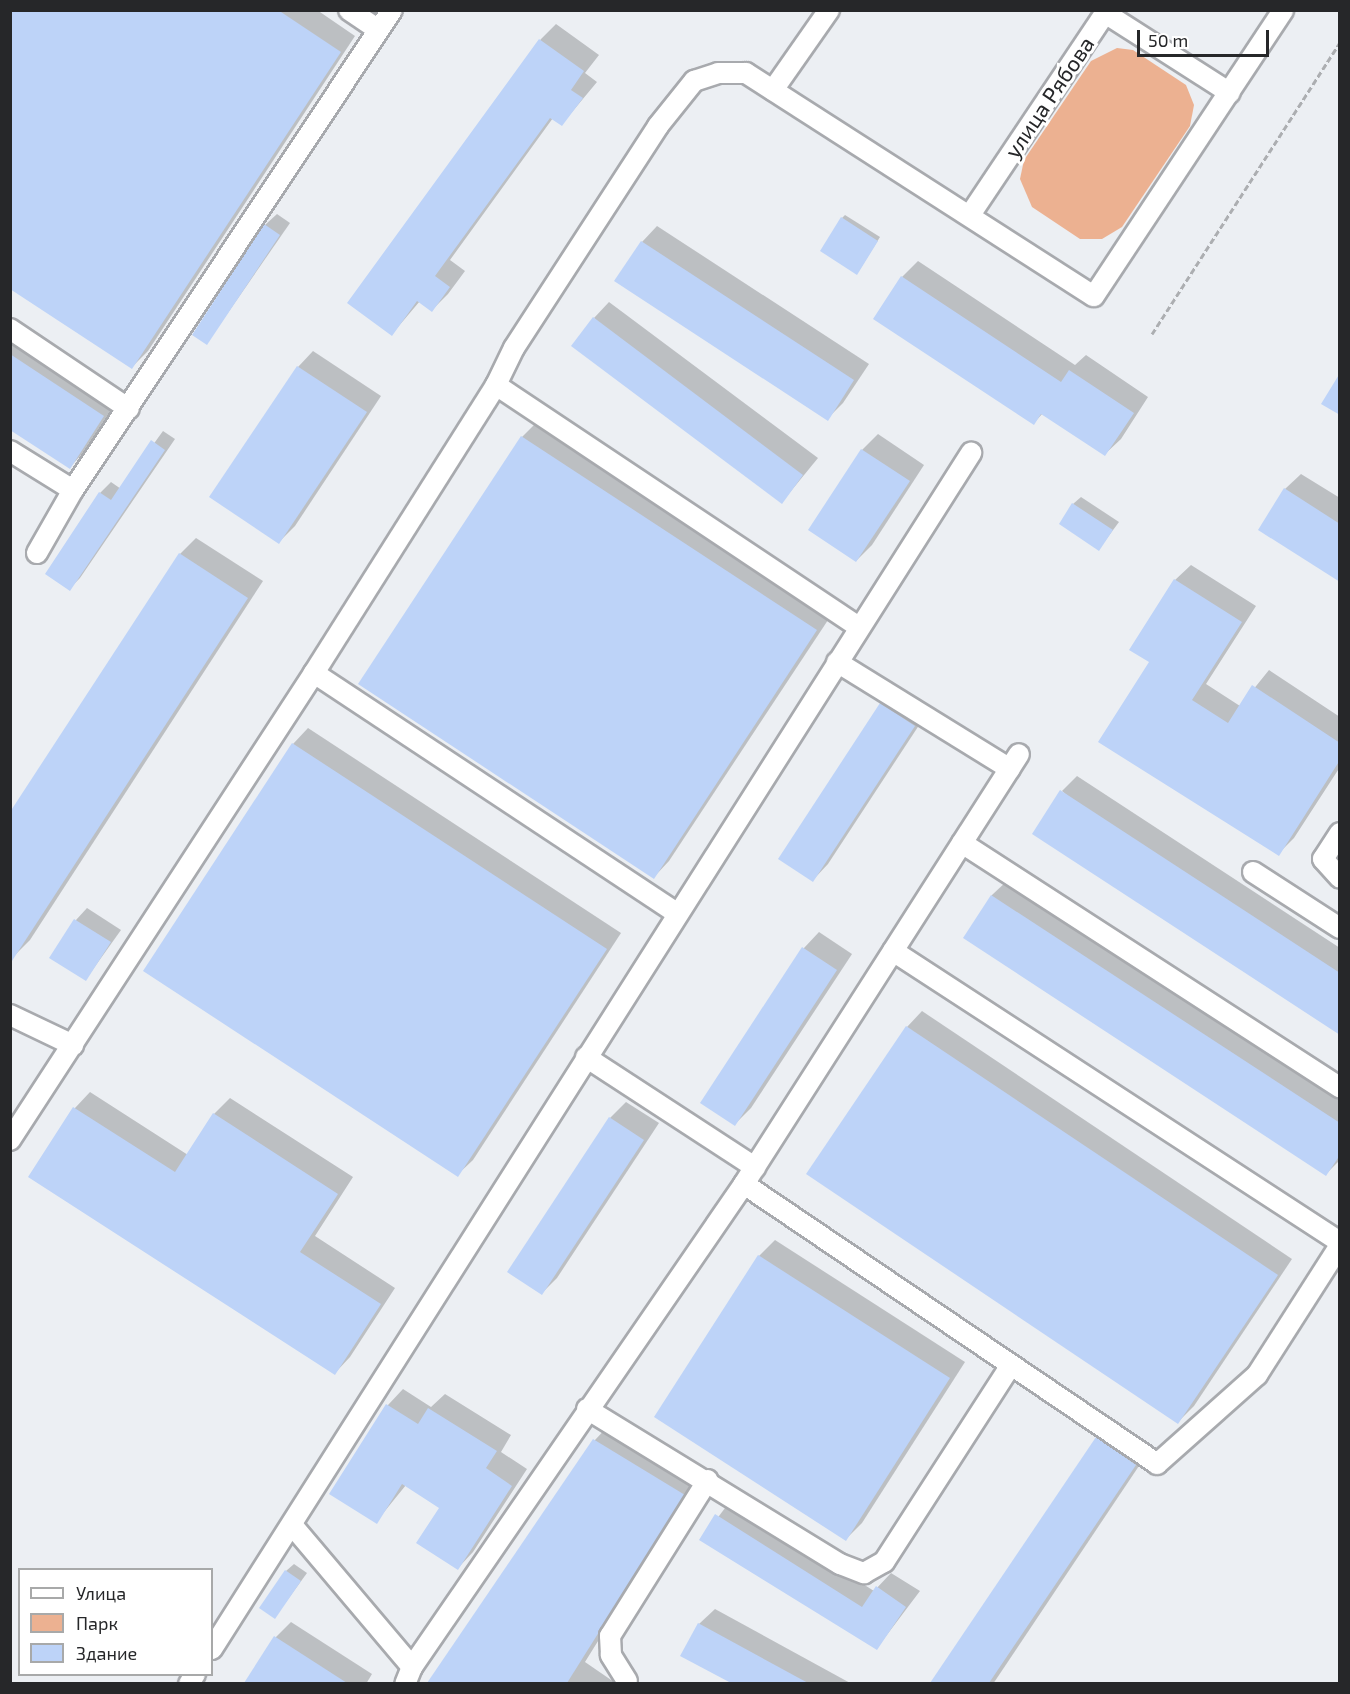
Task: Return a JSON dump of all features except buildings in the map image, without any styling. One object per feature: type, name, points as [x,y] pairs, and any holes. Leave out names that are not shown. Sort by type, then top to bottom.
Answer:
[{"type":"street","points":[[349,10],[377,29]]},
{"type":"street","points":[[37,553],[73,490],[129,409],[377,29],[392,10]]},
{"type":"street","points":[[773,90],[829,10]]},
{"type":"street","points":[[10,1140],[314,673],[496,385],[514,348],[678,98],[694,81],[718,73],[746,73],[1094,296],[1283,10]]},
{"type":"street","name":"улица Рябова","points":[[970,215],[1105,13],[1230,93]]},
{"type":"street","points":[[10,329],[129,409]]},
{"type":"street","points":[[496,385],[859,627]]},
{"type":"street","points":[[10,451],[73,490]]},
{"type":"street","points":[[213,1647],[971,453]]},
{"type":"street","points":[[292,1525],[409,1675],[586,1409],[744,1184],[1014,762],[837,662]]},
{"type":"street","points":[[314,673],[677,913]]},
{"type":"street","points":[[1340,833],[1323,859],[1340,878]]},
{"type":"street","points":[[962,843],[1340,1088]]},
{"type":"street","points":[[1253,872],[1340,928]]},
{"type":"street","points":[[744,1184],[1157,1464],[1257,1375],[1340,1243],[893,951]]},
{"type":"street","points":[[10,1015],[72,1045]]},
{"type":"street","points":[[586,1057],[754,1167]]},
{"type":"street","points":[[586,1409],[708,1480],[840,1564],[864,1573],[884,1562],[1011,1365]]},
{"type":"street","points":[[627,1681],[611,1655],[610,1636],[708,1480]]},
{"type":"path","points":[[1152,334],[1340,42]]},
{"type":"green space","points":[[1117,48],[1133,50],[1186,85],[1194,105],[1190,126],[1122,227],[1102,239],[1080,239],[1032,207],[1020,179],[1024,160],[1091,61]]}]
